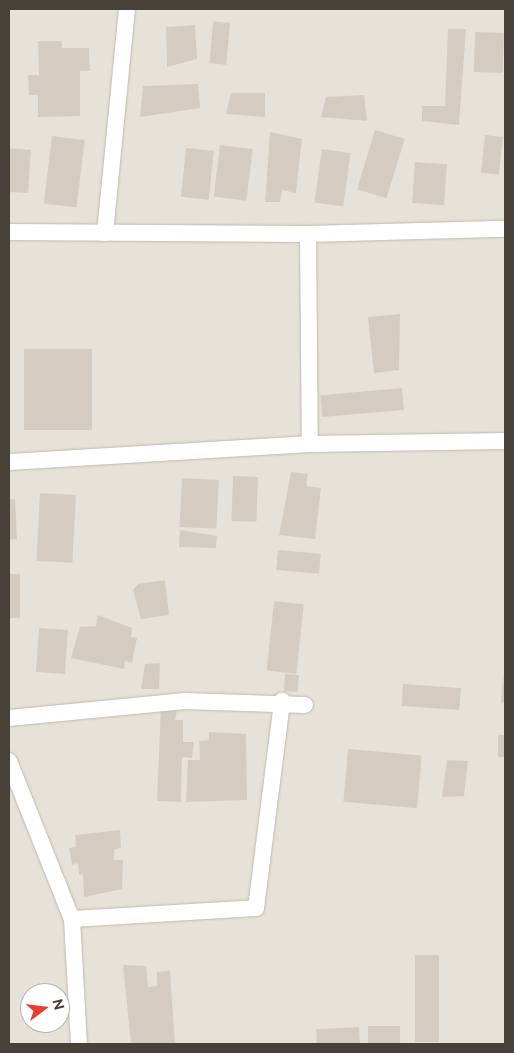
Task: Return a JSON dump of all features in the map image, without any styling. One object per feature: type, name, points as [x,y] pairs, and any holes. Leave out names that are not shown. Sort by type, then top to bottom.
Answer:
[{"type":"street","points":[[105,233],[127,9]]},
{"type":"street","points":[[9,232],[308,234],[505,229]]},
{"type":"street","points":[[308,234],[310,444]]},
{"type":"street","points":[[9,462],[310,444],[505,441]]},
{"type":"street","points":[[9,718],[185,701],[282,701],[305,705]]},
{"type":"street","points":[[72,919],[256,908],[282,701]]},
{"type":"street","points":[[9,761],[72,919],[80,1044]]},
{"type":"shaded area","points":[[9,9],[505,9],[505,1044],[9,1044]]},
{"type":"building","points":[[213,22],[230,23],[226,65],[209,63]]},
{"type":"building","points":[[195,25],[197,59],[167,67],[166,27]]},
{"type":"building","points":[[448,29],[466,29],[459,125],[422,121],[422,106],[445,106]]},
{"type":"building","points":[[475,32],[504,33],[503,73],[474,72]]},
{"type":"building","points":[[38,41],[62,41],[62,48],[89,48],[90,71],[80,71],[80,116],[38,117],[38,95],[29,95],[28,75],[39,75]]},
{"type":"building","points":[[198,84],[200,108],[140,117],[143,86]]},
{"type":"building","points":[[231,93],[265,93],[265,117],[226,114]]},
{"type":"building","points":[[364,95],[367,121],[321,117],[326,97]]},
{"type":"building","points":[[375,130],[405,139],[387,198],[357,189]]},
{"type":"building","points":[[270,132],[302,139],[296,193],[282,190],[280,202],[265,202]]},
{"type":"building","points":[[485,135],[503,137],[499,175],[481,173]]},
{"type":"building","points":[[52,136],[85,140],[76,208],[44,203]]},
{"type":"building","points":[[220,145],[253,149],[246,201],[214,197]]},
{"type":"building","points":[[9,148],[31,150],[28,193],[9,192]]},
{"type":"building","points":[[186,148],[214,151],[209,200],[181,197]]},
{"type":"building","points":[[322,149],[351,153],[343,207],[314,202]]},
{"type":"building","points":[[415,162],[447,164],[444,205],[412,203]]},
{"type":"building","points":[[400,314],[399,370],[374,373],[368,317]]},
{"type":"building","points":[[24,349],[92,349],[92,430],[24,430]]},
{"type":"building","points":[[402,388],[404,410],[322,417],[320,395]]},
{"type":"building","points":[[291,472],[308,474],[306,486],[321,488],[315,539],[279,535]]},
{"type":"building","points":[[233,476],[258,477],[256,522],[231,521]]},
{"type":"building","points":[[182,478],[219,480],[216,529],[179,527]]},
{"type":"building","points":[[40,493],[76,495],[72,563],[36,561]]},
{"type":"building","points":[[9,499],[15,499],[17,539],[9,540]]},
{"type":"building","points":[[180,530],[217,536],[216,548],[179,547]]},
{"type":"building","points":[[278,550],[321,554],[319,574],[276,570]]},
{"type":"building","points":[[9,574],[20,574],[20,618],[9,618]]},
{"type":"building","points":[[165,580],[169,615],[141,619],[133,590],[138,584]]},
{"type":"building","points":[[274,601],[304,604],[297,674],[267,671]]},
{"type":"building","points":[[98,615],[132,628],[131,637],[137,638],[132,663],[125,661],[124,669],[71,658],[80,627],[96,626]]},
{"type":"building","points":[[39,628],[68,630],[65,674],[36,672]]},
{"type":"building","points":[[160,663],[159,689],[141,689],[145,664]]},
{"type":"building","points":[[503,672],[505,702],[501,703]]},
{"type":"building","points":[[285,674],[299,675],[298,692],[284,691]]},
{"type":"building","points":[[403,684],[461,688],[459,710],[401,706]]},
{"type":"building","points":[[161,707],[177,710],[175,720],[183,720],[183,742],[194,742],[192,758],[182,757],[181,802],[157,801]]},
{"type":"building","points":[[209,732],[246,734],[247,800],[186,802],[188,760],[200,760],[199,741],[209,740]]},
{"type":"building","points":[[498,735],[505,735],[505,757],[498,757]]},
{"type":"building","points":[[348,749],[422,755],[417,808],[343,802]]},
{"type":"building","points":[[447,760],[468,761],[464,796],[442,797]]},
{"type":"building","points":[[120,830],[121,848],[114,850],[114,860],[123,860],[122,889],[84,897],[83,874],[79,875],[78,863],[72,865],[69,848],[76,847],[75,835]]},
{"type":"building","points":[[415,955],[439,955],[439,1042],[415,1042]]},
{"type":"building","points":[[123,965],[146,966],[148,987],[157,986],[157,972],[170,971],[175,1044],[131,1044]]},
{"type":"building","points":[[368,1026],[400,1026],[400,1044],[368,1044]]},
{"type":"building","points":[[359,1027],[360,1044],[317,1044],[316,1029]]}]
